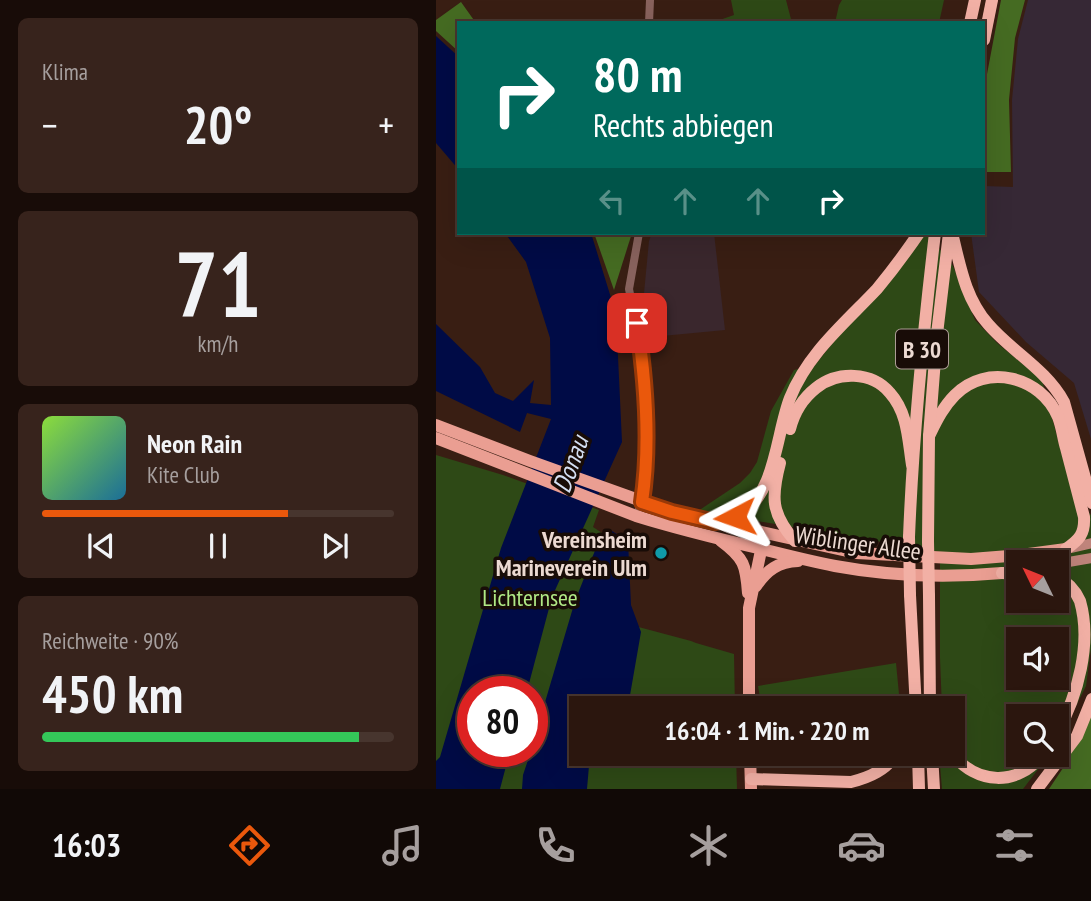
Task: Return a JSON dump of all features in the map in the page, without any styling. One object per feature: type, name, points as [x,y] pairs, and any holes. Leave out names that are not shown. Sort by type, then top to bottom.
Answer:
[{"type":"highway","points":[[970,21],[975,0]]},
{"type":"highway","points":[[985,35],[992,0]]},
{"type":"highway","points":[[715,522],[742,514],[758,499],[766,484],[790,397],[806,368],[823,343],[876,289],[918,235]]},
{"type":"highway","name":"B 30","points":[[915,696],[910,595],[912,465],[923,332],[935,235]]},
{"type":"highway","name":"B 30","points":[[930,696],[929,436],[937,334],[951,235]]},
{"type":"highway","points":[[952,235],[972,302],[988,324],[1047,377],[1064,402],[1091,503]]},
{"type":"highway","points":[[795,541],[781,523],[774,494],[777,473],[794,415],[816,387],[846,376],[861,376],[876,380],[889,390],[904,414],[912,465]]},
{"type":"highway","points":[[929,436],[948,403],[971,383],[992,376],[1004,376],[1023,381],[1041,393],[1058,417],[1084,517],[1084,532],[1066,549]]},
{"type":"highway","points":[[1069,710],[1075,699],[1084,663],[1088,634],[1086,617],[1070,585]]},
{"type":"highway","points":[[929,667],[937,696]]},
{"type":"highway","points":[[912,696],[914,688]]},
{"type":"highway","points":[[1037,789],[1077,736],[1091,699]]},
{"type":"highway","points":[[751,784],[851,782],[868,778],[886,766]]},
{"type":"highway","points":[[919,766],[920,789]]},
{"type":"highway","points":[[933,766],[934,789]]},
{"type":"highway","points":[[963,766],[981,776],[998,779],[1020,773],[1029,767]]},
{"type":"main road","points":[[436,425],[528,468]]},
{"type":"main road","points":[[436,438],[528,468]]},
{"type":"main road","name":"Wiblinger Allee","points":[[528,468],[701,520],[856,553],[971,559],[1021,555],[1091,543]]},
{"type":"main road","name":"Wiblinger Allee","points":[[528,468],[636,516],[718,539],[814,561],[897,573],[970,576],[1002,572]]},
{"type":"main road","points":[[749,608],[764,534]]},
{"type":"main road","points":[[718,539],[739,556],[747,573],[749,696]]},
{"type":"main road","points":[[1070,562],[1091,558]]},
{"type":"main road","points":[[754,589],[775,565],[793,561],[814,561]]},
{"type":"main road","points":[[750,766],[751,784]]},
{"type":"street","points":[[649,21],[651,0]]},
{"type":"street","points":[[636,516],[642,502],[644,482],[647,406],[642,354],[630,289],[639,235]]},
{"type":"shaded area","points":[[1028,0],[1091,0],[1091,439],[1074,383],[1026,342],[979,292],[971,235],[985,235],[985,186],[1013,187],[1012,100],[1018,39]]},
{"type":"shaded area","points":[[651,235],[714,235],[725,330],[662,336],[644,319],[642,314]]},
{"type":"green space","points":[[731,0],[786,0],[791,21],[717,21],[734,15]]},
{"type":"green space","points":[[842,0],[944,0],[939,21],[835,21]]},
{"type":"green space","points":[[1001,0],[1025,0],[1015,38],[1009,100],[1011,172],[985,172],[985,85]]},
{"type":"green space","points":[[461,2],[475,21],[457,21],[457,50],[436,31],[436,20]]},
{"type":"green space","points":[[595,235],[631,235],[614,290]]},
{"type":"green space","points":[[920,235],[929,235],[953,266],[975,320],[997,343],[1042,380],[1073,496],[1091,515],[1092,641],[1086,686],[1069,720],[1069,704],[1006,704],[1006,767],[1040,767],[1023,789],[942,789],[940,766],[965,766],[965,696],[941,696],[940,552],[698,511],[740,483],[750,473],[757,462],[771,411],[794,370],[815,365]]},
{"type":"green space","name":"Lichternsee","points":[[436,455],[503,475],[599,510],[593,527],[628,550],[631,625],[734,654],[735,696],[569,696],[569,766],[736,766],[737,789],[436,789]]},
{"type":"green space","points":[[896,663],[899,694],[760,696],[758,686]]},
{"type":"green space","points":[[1091,711],[1091,789],[1049,789],[1064,767],[1069,767],[1069,757]]},
{"type":"water","points":[[436,36],[457,55],[457,168],[436,143]]},
{"type":"water","name":"Donau","points":[[506,235],[592,235],[616,314],[622,442],[552,597],[531,676],[464,676],[501,548],[551,419],[527,413],[520,432],[436,391],[436,324],[480,367],[495,393],[513,401],[534,380],[530,403],[551,405],[550,338],[526,262]]},
{"type":"water","points":[[612,531],[628,541],[631,605],[641,632],[630,696],[569,696],[569,766],[589,766],[587,789],[522,789],[526,767],[548,767],[548,692],[575,601],[598,543]]},
{"type":"water","points":[[457,699],[457,767],[506,767],[500,789],[436,789],[436,761],[440,757]]},
{"type":"place","name":"Vereinsheim Marineverein Ulm","points":[[661,553]]},
{"type":"route","points":[[637,323],[647,406],[642,502],[715,522],[735,517]]}]
